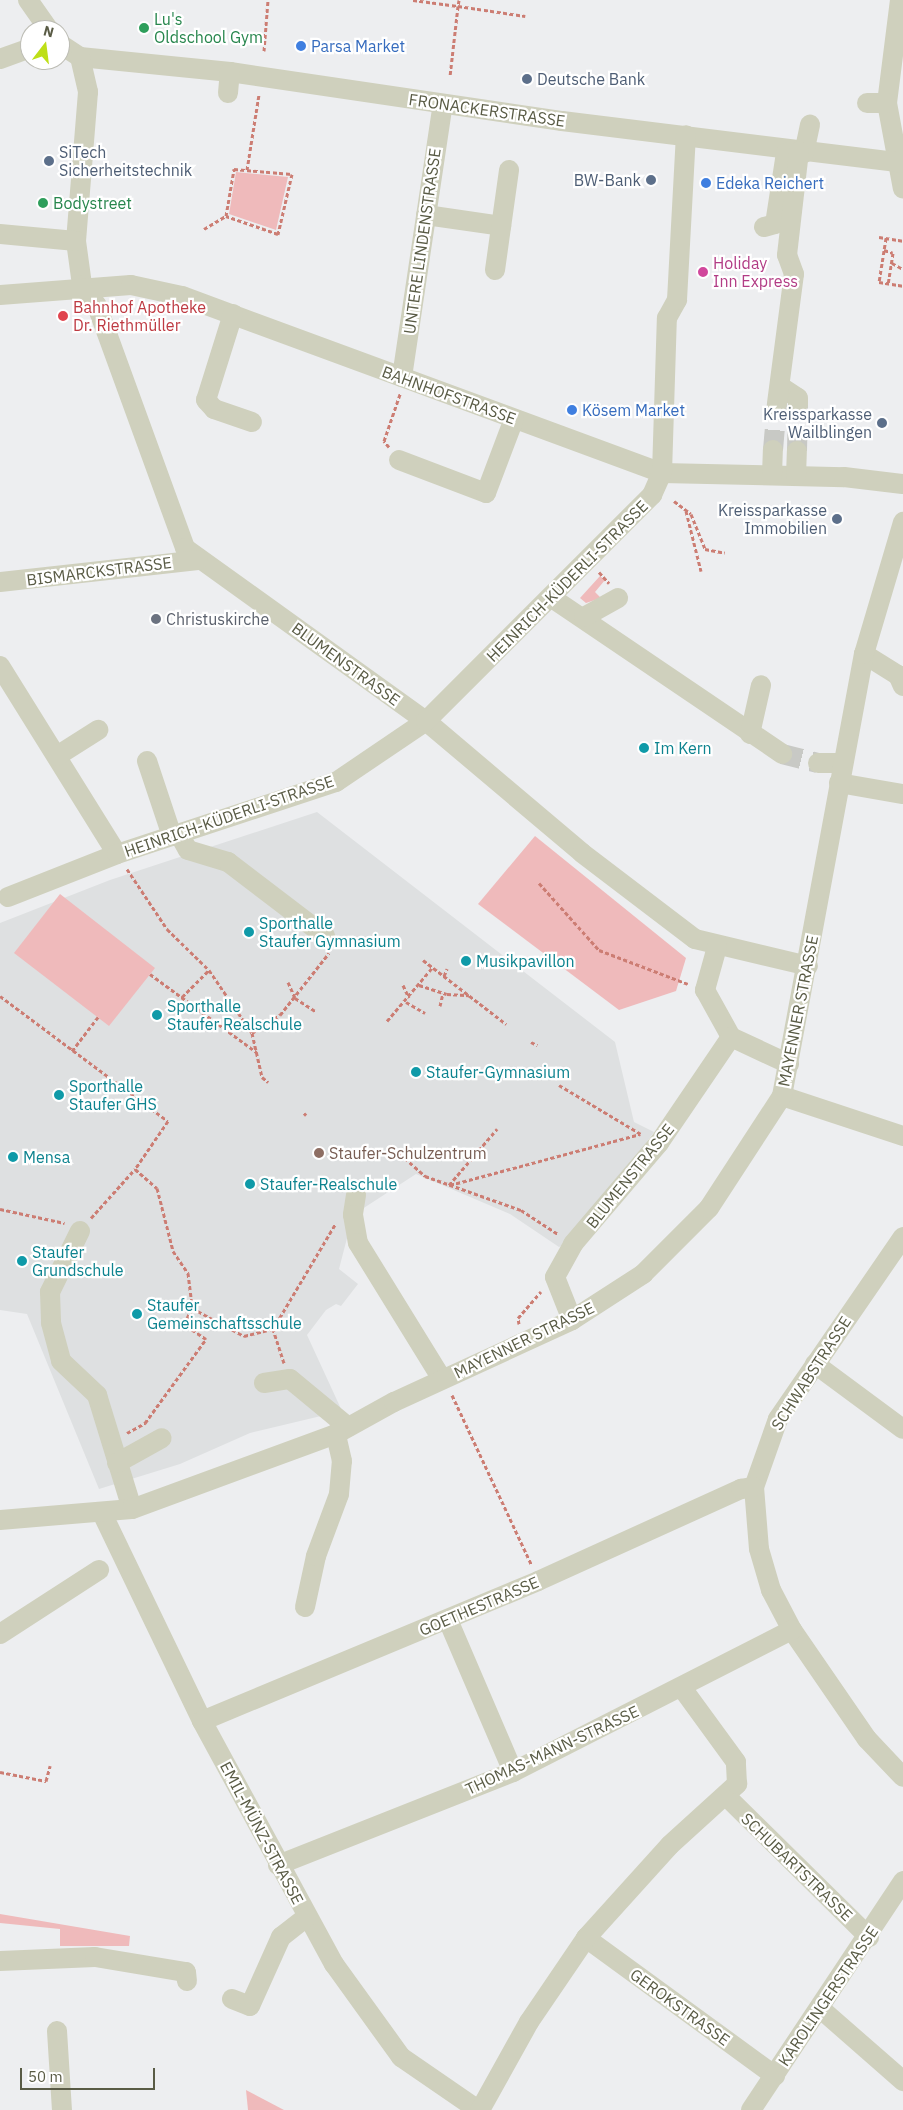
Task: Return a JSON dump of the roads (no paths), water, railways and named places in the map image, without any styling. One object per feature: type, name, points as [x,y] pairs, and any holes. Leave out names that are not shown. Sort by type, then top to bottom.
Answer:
[{"type":"street","points":[[28,0],[41,20]]},
{"type":"street","points":[[900,0],[886,101],[903,189]]},
{"type":"street","points":[[70,50],[80,57]]},
{"type":"street","points":[[0,59],[20,52]]},
{"type":"street","name":"FRONACKERSTRASSE","points":[[80,57],[230,72],[442,104],[686,135],[796,152],[899,162]]},
{"type":"street","name":"BLUMENSTRASSE","points":[[80,57],[88,92],[76,241],[82,285],[97,306],[185,548],[198,560],[426,722],[665,919],[717,947],[808,966]]},
{"type":"street","points":[[228,93],[230,72]]},
{"type":"street","name":"UNTERE LINDENSTRASSE","points":[[401,386],[442,104]]},
{"type":"street","points":[[764,227],[775,224],[796,152],[810,125]]},
{"type":"street","points":[[662,473],[667,318],[665,306],[686,135]]},
{"type":"street","points":[[796,152],[787,255],[794,274],[779,395],[798,398],[798,404]]},
{"type":"street","points":[[495,270],[509,170]]},
{"type":"street","points":[[426,215],[501,226]]},
{"type":"street","points":[[0,234],[76,241]]},
{"type":"street","name":"BAHNHOFSTRASSE","points":[[0,295],[82,285],[154,288],[233,314],[401,386],[514,419],[662,473],[796,476],[903,484]]},
{"type":"street","points":[[233,314],[206,400],[214,408],[252,422]]},
{"type":"street","points":[[399,460],[486,493],[514,419]]},
{"type":"street","points":[[772,475],[774,450]]},
{"type":"street","points":[[796,476],[797,451]]},
{"type":"street","name":"HEINRICH-KÜDERLI-STRASSE","points":[[8,897],[117,854],[336,782],[426,722],[552,598],[652,495],[662,473]]},
{"type":"street","name":"MAYENNER STRASSE","points":[[0,1520],[132,1509],[342,1431],[448,1376],[572,1320],[643,1274],[709,1208],[782,1096],[808,966],[842,763],[864,654],[903,522]]},
{"type":"street","name":"BISMARCKSTRASSE","points":[[0,582],[198,560]]},
{"type":"street","points":[[552,598],[584,617],[750,734],[782,754]]},
{"type":"street","points":[[584,617],[618,598]]},
{"type":"street","points":[[864,654],[898,675],[903,686]]},
{"type":"street","points":[[0,666],[117,854]]},
{"type":"street","points":[[750,734],[761,686]]},
{"type":"street","points":[[57,756],[98,730]]},
{"type":"street","points":[[147,761],[159,786],[176,835],[188,850],[228,862],[326,945]]},
{"type":"street","points":[[818,763],[842,763]]},
{"type":"street","points":[[839,783],[903,794]]},
{"type":"street","points":[[717,947],[705,990],[731,1037],[789,1064]]},
{"type":"street","name":"BLUMENSTRASSE","points":[[572,1320],[556,1277],[573,1244],[659,1143],[731,1037]]},
{"type":"street","points":[[782,1096],[903,1136]]},
{"type":"street","points":[[356,1195],[353,1215],[358,1243],[448,1376]]},
{"type":"street","points":[[80,1231],[50,1292],[51,1323],[61,1361],[97,1395],[110,1443],[132,1509]]},
{"type":"street","name":"SCHWABSTRASSE","points":[[903,1237],[778,1419],[754,1487],[759,1549],[771,1590],[792,1630],[867,1739],[903,1777]]},
{"type":"street","points":[[815,1364],[903,1428]]},
{"type":"street","points":[[264,1383],[290,1380],[342,1431],[339,1494],[316,1556],[305,1607]]},
{"type":"street","points":[[118,1463],[162,1438]]},
{"type":"street","name":"GOETHESTRASSE","points":[[202,1721],[448,1620],[538,1581],[637,1533],[754,1487]]},
{"type":"street","name":"EMIL-MÜNZ-STRASSE","points":[[102,1513],[202,1721],[278,1865],[364,2010],[401,2057],[479,2110]]},
{"type":"street","points":[[0,1634],[99,1570]]},
{"type":"street","points":[[448,1620],[513,1772]]},
{"type":"street","name":"THOMAS-MANN-STRASSE","points":[[278,1865],[513,1772],[682,1688],[792,1630]]},
{"type":"street","points":[[479,2110],[529,2022],[586,1938],[670,1845],[737,1784],[740,1771],[682,1688]]},
{"type":"street","name":"SCHUBARTSTRASSE","points":[[726,1796],[869,1937]]},
{"type":"street","name":"KAROLINGERSTRASSE","points":[[751,2110],[822,2010],[903,1881]]},
{"type":"street","points":[[243,2007],[281,1936],[308,1918]]},
{"type":"street","name":"GEROKSTRASSE","points":[[586,1938],[775,2076]]},
{"type":"street","points":[[0,1961],[95,1957],[186,1972],[187,1981]]},
{"type":"street","points":[[822,2010],[903,2081]]},
{"type":"street","points":[[57,2031],[62,2110]]},
{"type":"tunnel","points":[[773,450],[777,403]]},
{"type":"tunnel","points":[[797,451],[798,404]]},
{"type":"tunnel","points":[[782,754],[818,763]]},
{"type":"place","name":"Lu's Oldschool Gym","points":[[144,28]]},
{"type":"place","name":"Parsa Market","points":[[301,46]]},
{"type":"place","name":"Deutsche Bank","points":[[527,79]]},
{"type":"place","name":"SiTech Sicherheitstechnik","points":[[49,161]]},
{"type":"place","name":"BW-Bank","points":[[651,180]]},
{"type":"place","name":"Edeka Reichert","points":[[706,183]]},
{"type":"place","name":"Bodystreet","points":[[43,203]]},
{"type":"place","name":"Holiday Inn Express","points":[[703,272]]},
{"type":"place","name":"Bahnhof Apotheke Dr. Riethmüller","points":[[63,316]]},
{"type":"place","name":"Kösem Market","points":[[572,410]]},
{"type":"place","name":"Kreissparkasse Wailblingen","points":[[882,423]]},
{"type":"place","name":"Kreissparkasse Immobilien","points":[[837,519]]},
{"type":"place","name":"Christuskirche","points":[[156,619]]},
{"type":"place","name":"Im Kern","points":[[644,748]]},
{"type":"place","name":"Sporthalle Staufer Gymnasium","points":[[249,932]]},
{"type":"place","name":"Musikpavillon","points":[[466,961]]},
{"type":"place","name":"Sporthalle Staufer Realschule","points":[[157,1015]]},
{"type":"place","name":"Staufer-Gymnasium","points":[[416,1072]]},
{"type":"place","name":"Sporthalle Staufer GHS","points":[[59,1095]]},
{"type":"place","name":"Staufer-Schulzentrum","points":[[319,1153]]},
{"type":"place","name":"Mensa","points":[[13,1157]]},
{"type":"place","name":"Staufer-Realschule","points":[[250,1184]]},
{"type":"place","name":"Staufer Grundschule","points":[[22,1261]]},
{"type":"place","name":"Staufer Gemeinschaftsschule","points":[[137,1314]]}]
